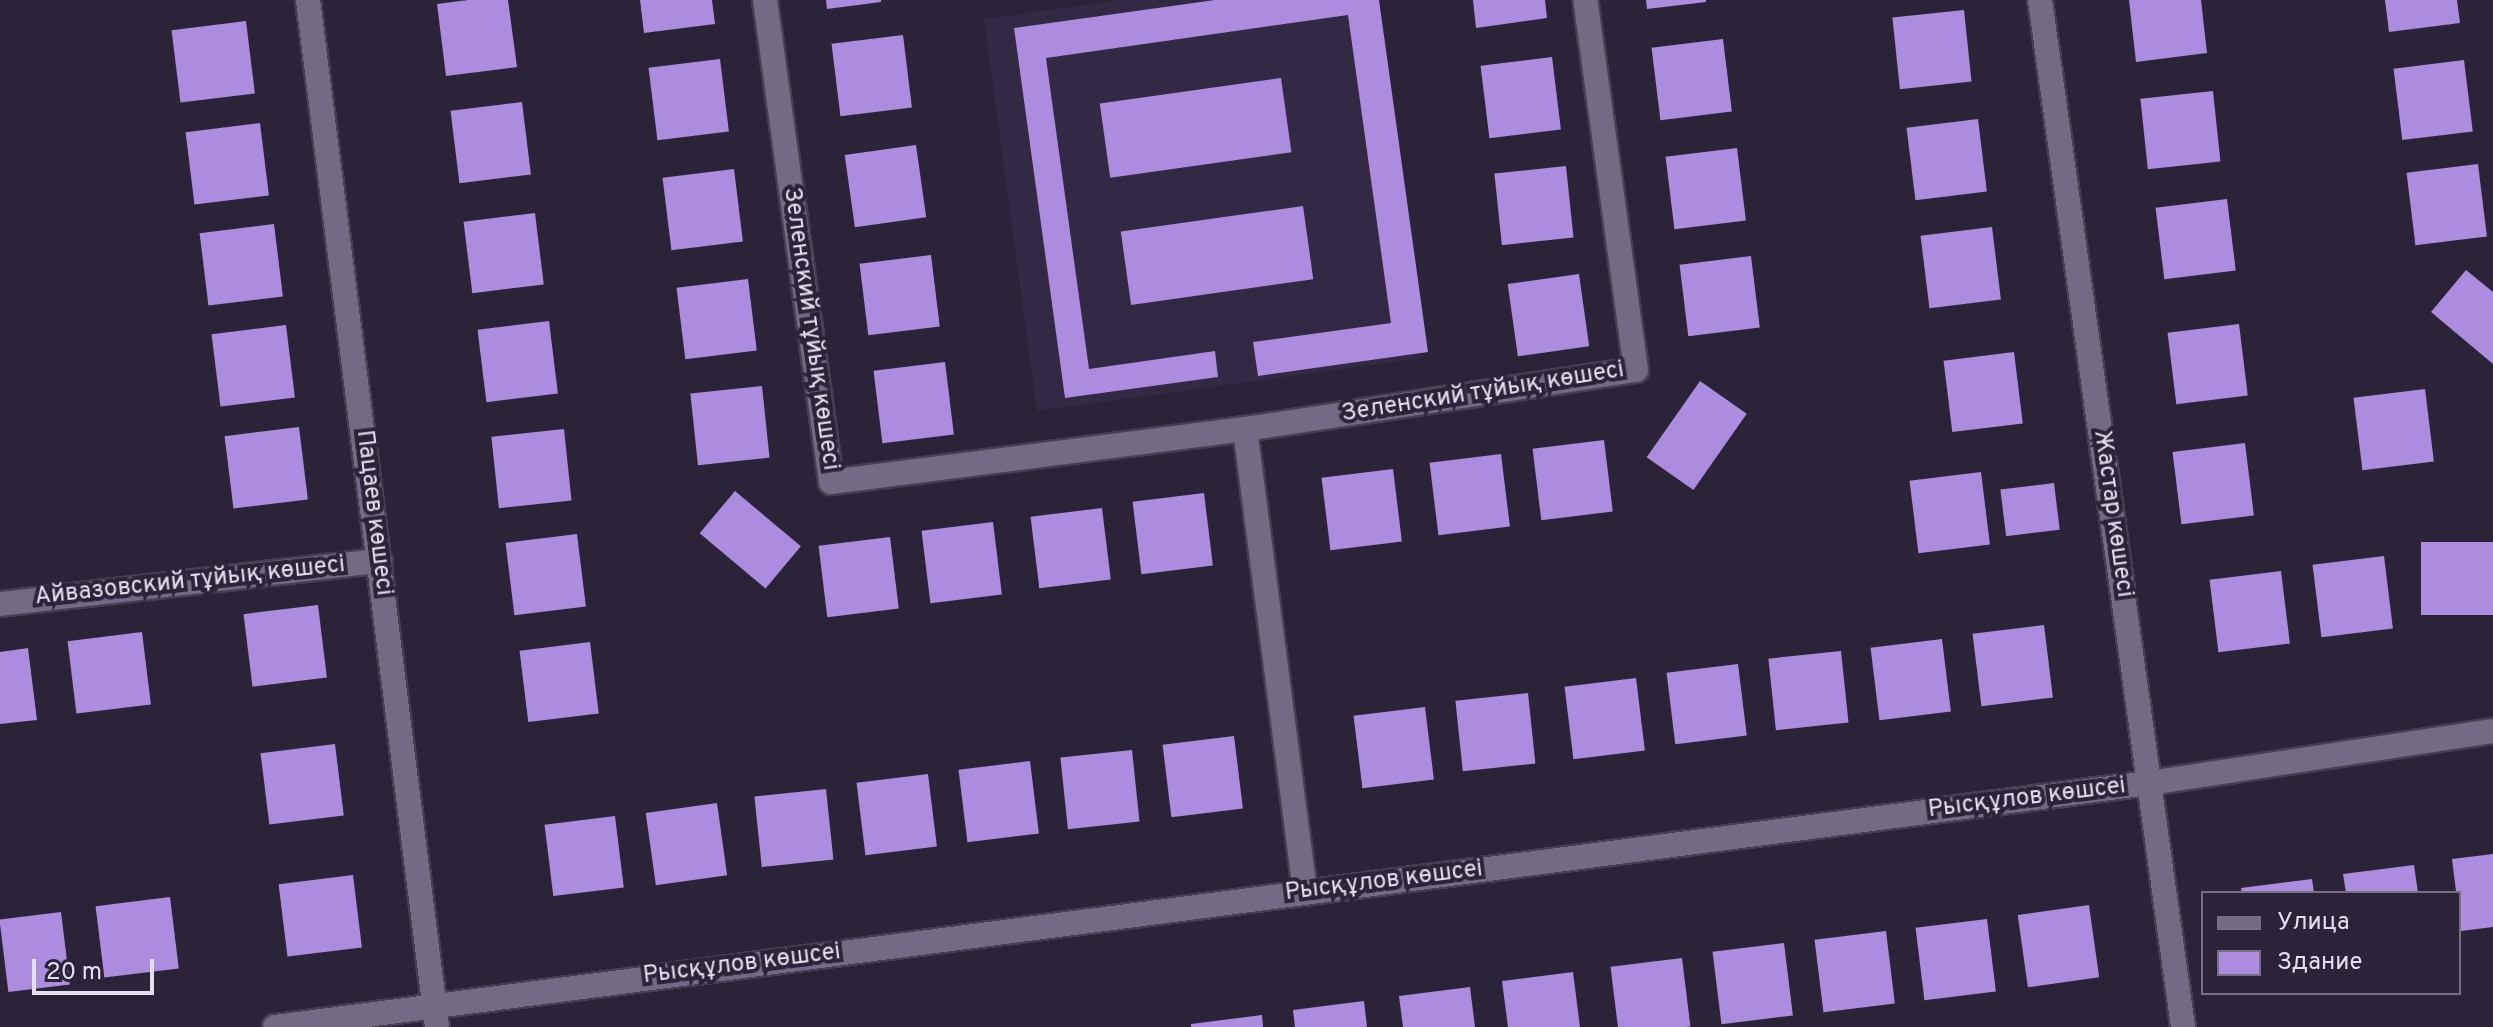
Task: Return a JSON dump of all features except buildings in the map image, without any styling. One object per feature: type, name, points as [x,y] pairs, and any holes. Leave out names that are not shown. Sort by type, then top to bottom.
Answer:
[{"type":"street","name":"Пацаев көшесі","points":[[308,0],[435,1016]]},
{"type":"street","name":"Зеленский тұйық көшесі","points":[[765,0],[831,482],[1245,429],[1636,370],[1585,0]]},
{"type":"street","name":"Жастар көшесі","points":[[2040,0],[2183,1027]]},
{"type":"street","points":[[1245,429],[1305,892]]},
{"type":"street","name":"Айвазовский тұйық көшесі","points":[[0,604],[380,561]]},
{"type":"street","name":"Рысқұлов көшсеі","points":[[275,1027],[435,1016],[1305,892],[2149,783],[2493,731]]},
{"type":"shaded area","points":[[1121,0],[1373,0],[1422,358],[1037,411],[984,19]]}]
